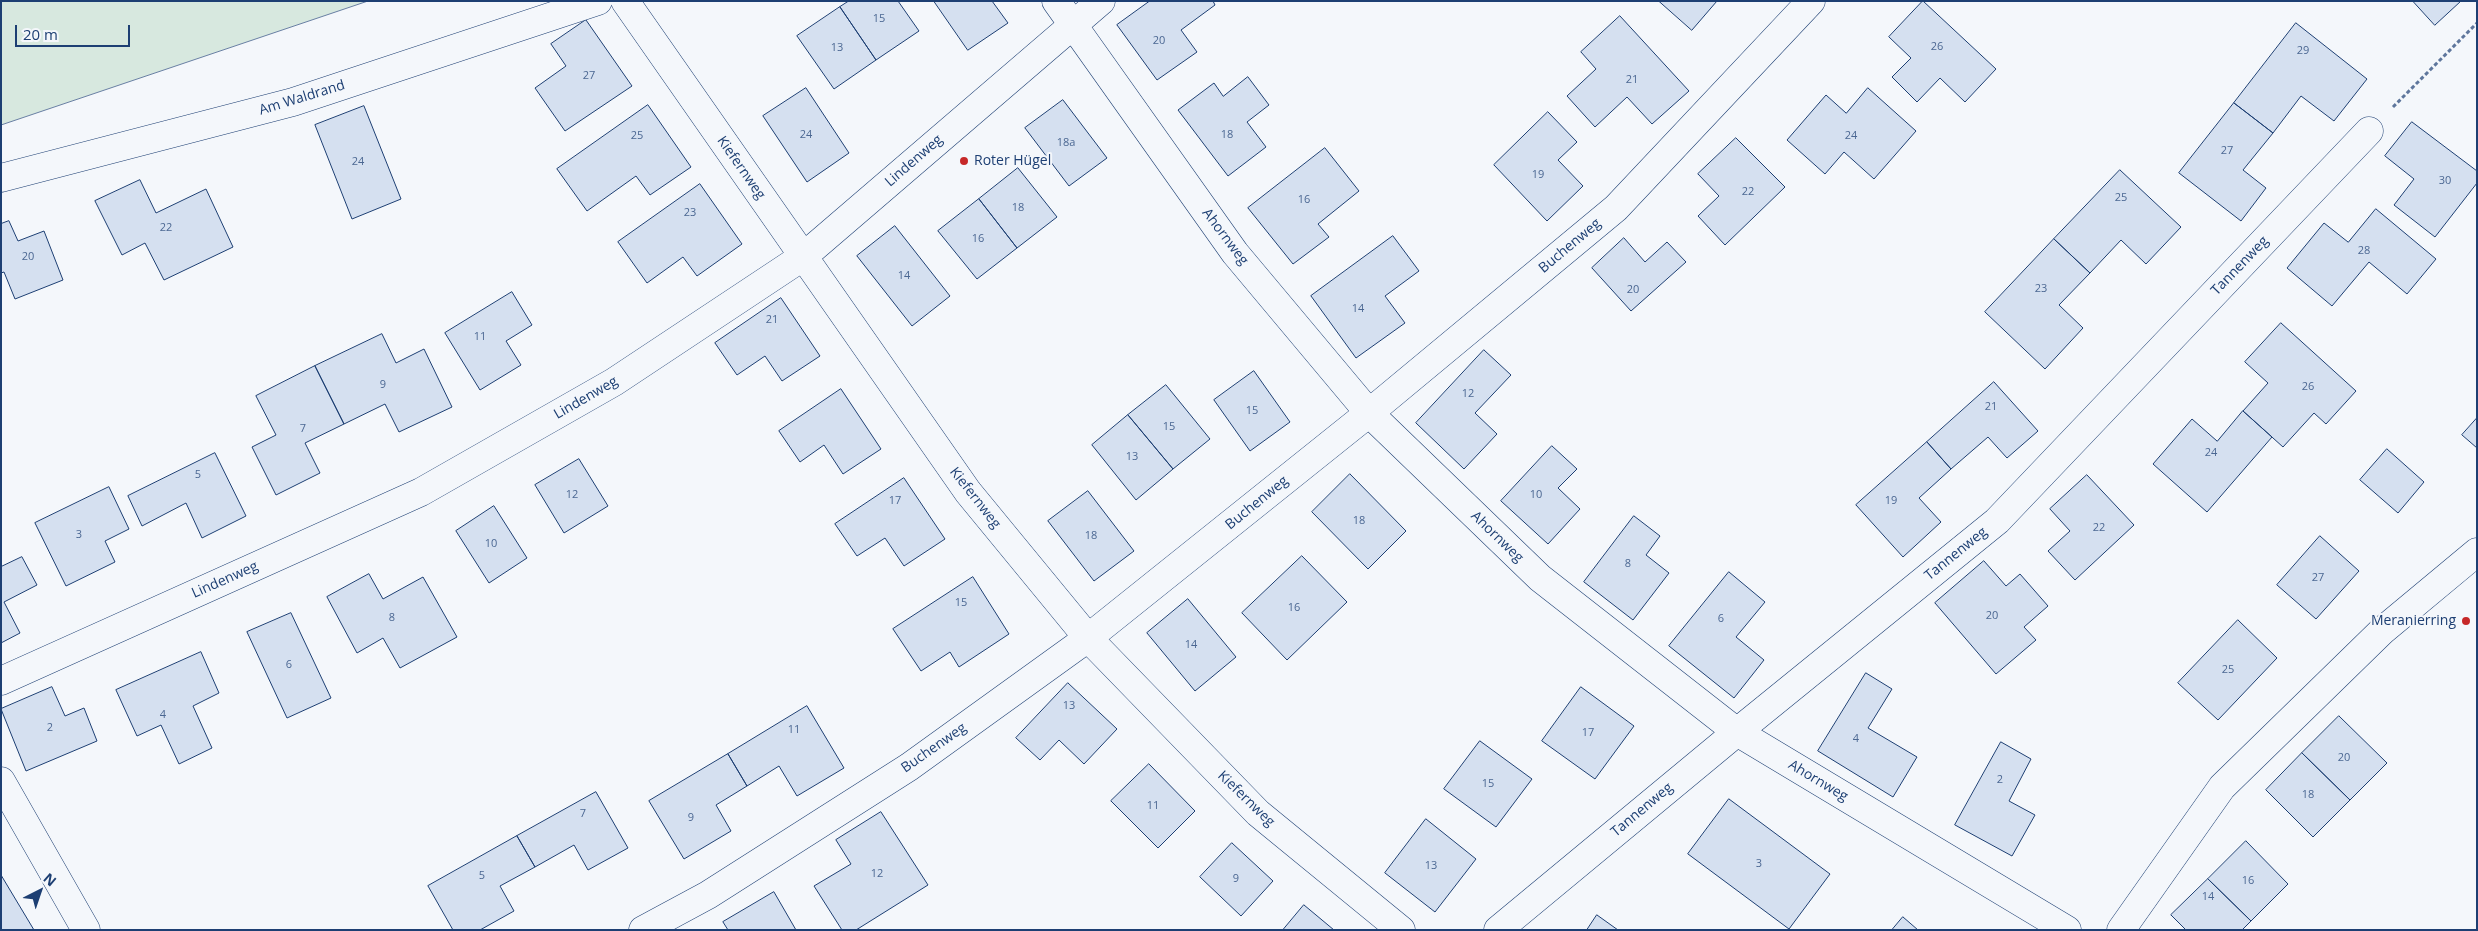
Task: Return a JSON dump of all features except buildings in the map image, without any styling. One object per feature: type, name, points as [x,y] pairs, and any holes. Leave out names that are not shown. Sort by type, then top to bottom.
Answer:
[{"type":"street","name":"Am Waldrand","points":[[1,178],[293,102],[598,1]]},
{"type":"street","name":"Kiefernweg","points":[[625,1],[968,492],[1088,638],[1258,813],[1401,930]]},
{"type":"street","name":"Ahornweg","points":[[1056,1],[1235,253],[1369,413],[1540,578],[1737,732],[2067,930]]},
{"type":"street","name":"Lindenweg","points":[[1,681],[421,492],[614,382],[804,256],[1101,1]]},
{"type":"street","name":"Buchenweg","points":[[643,930],[708,895],[908,767],[1088,638],[1369,413],[1616,208],[1811,1]]},
{"type":"street","name":"Tannenweg","points":[[1498,930],[1996,521],[2369,131]]},
{"type":"street","points":[[2120,930],[2222,787],[2382,631],[2477,552]]},
{"type":"street","points":[[1,781],[86,930]]},
{"type":"path","points":[[2369,131],[2477,23]]},
{"type":"shaded area","points":[[1,1],[368,1],[1,125]]},
{"type":"place","name":"Roter Hügel","points":[[964,161]]},
{"type":"place","name":"Meranierring","points":[[2466,621]]}]
